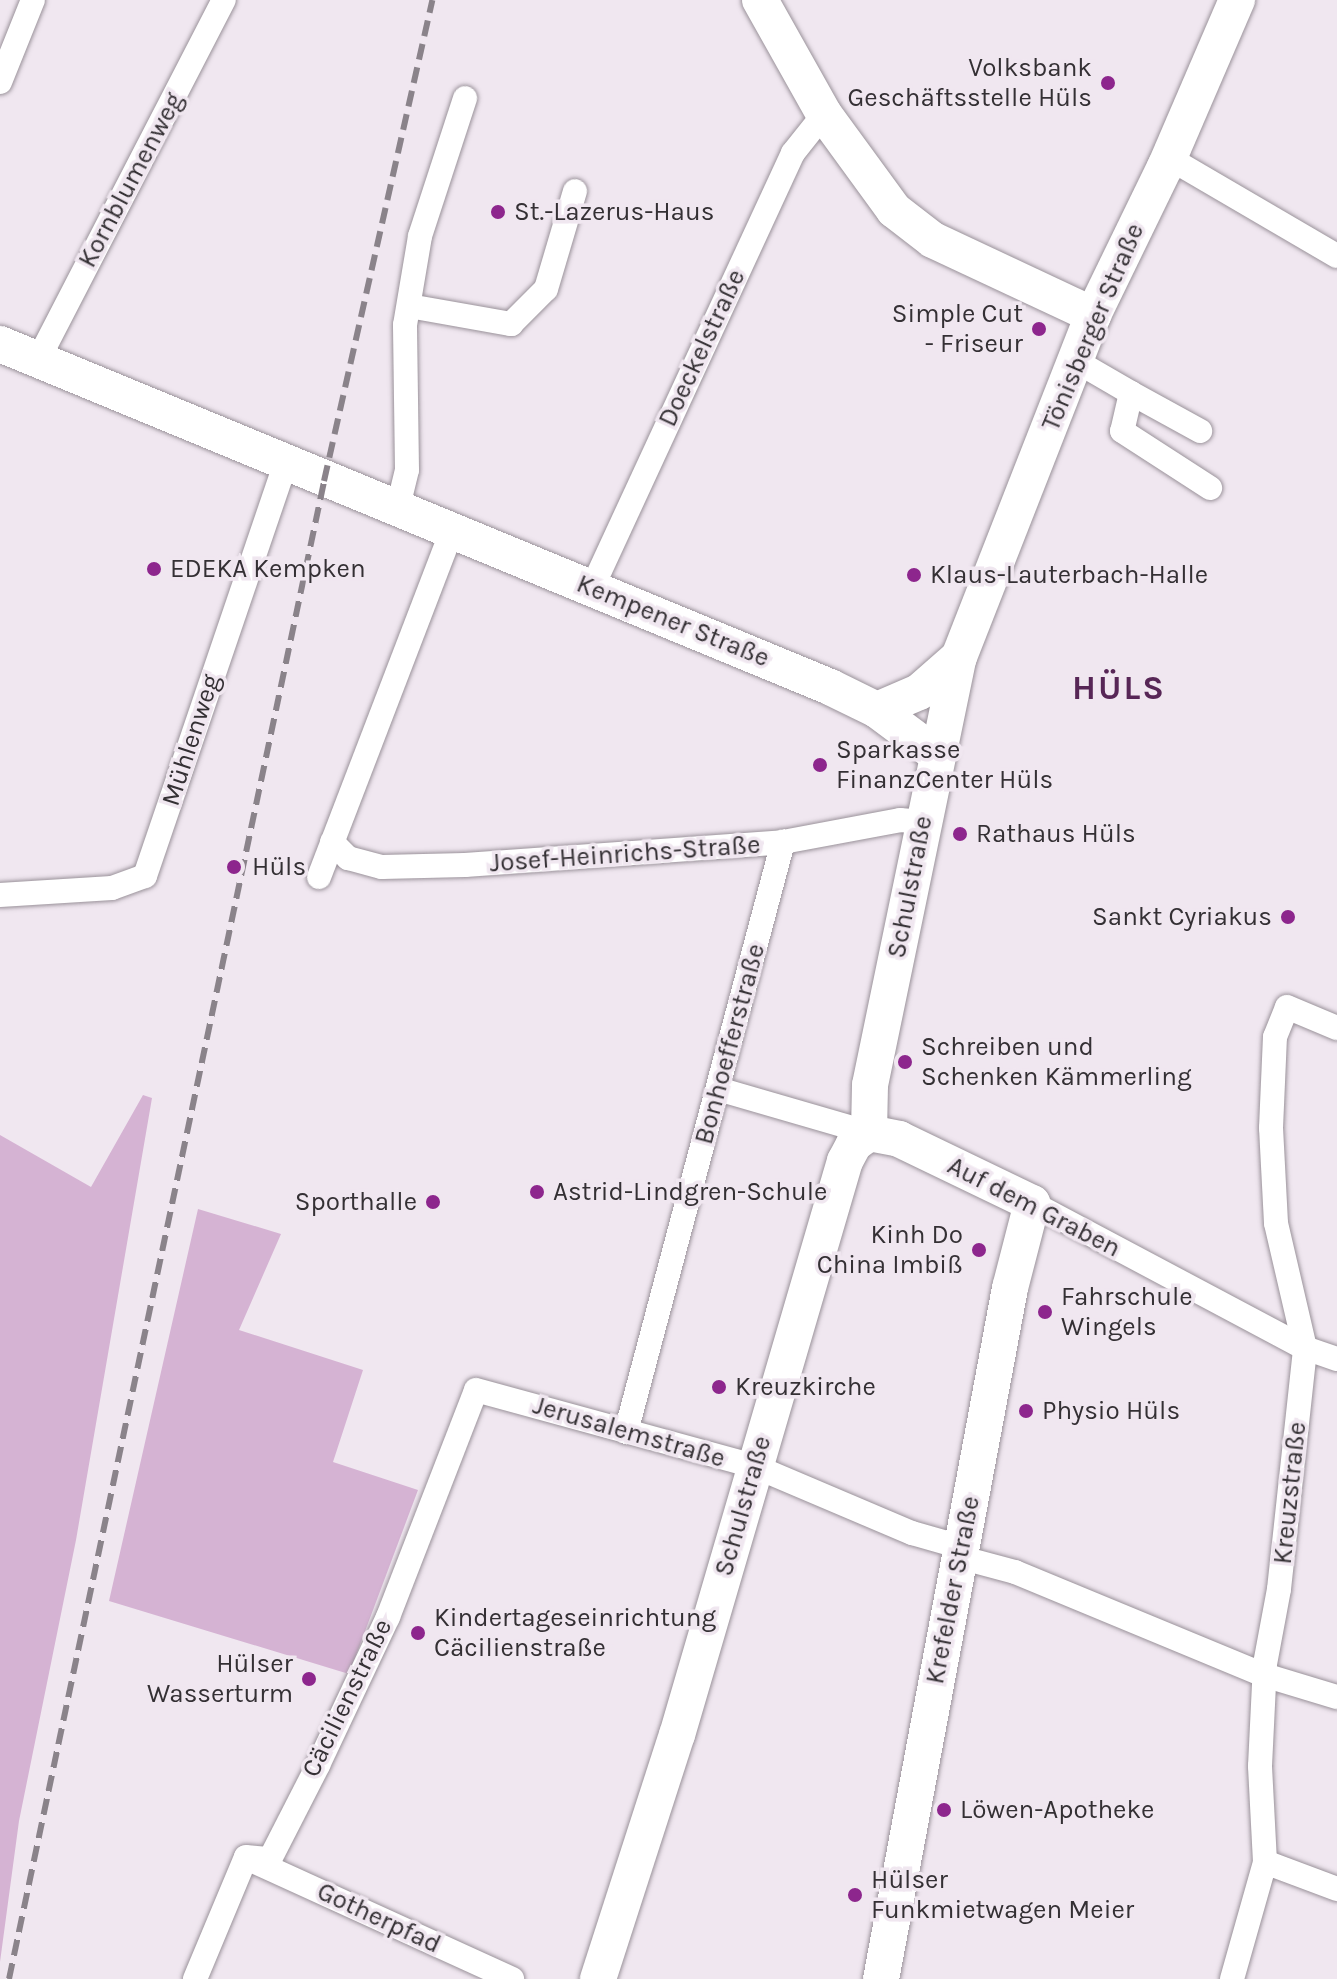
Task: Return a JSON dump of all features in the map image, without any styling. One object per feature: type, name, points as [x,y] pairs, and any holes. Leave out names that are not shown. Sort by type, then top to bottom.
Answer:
[{"type":"street","points":[[0,82],[33,0]]},
{"type":"street","name":"Kornblumenweg","points":[[38,360],[224,0]]},
{"type":"street","points":[[760,0],[824,114],[894,210],[933,240],[1093,315]]},
{"type":"street","name":"Tönisberger Straße","points":[[936,754],[959,657],[1093,315],[1169,158],[1237,0]]},
{"type":"street","points":[[397,511],[407,470],[409,306],[420,236],[465,98]]},
{"type":"street","name":"Doeckelstraße","points":[[592,588],[793,153],[824,114]]},
{"type":"street","points":[[1169,158],[1337,256]]},
{"type":"street","points":[[409,306],[511,324],[546,289],[575,191]]},
{"type":"street","name":"Kempener Straße","points":[[0,344],[397,511],[592,588],[877,710],[936,754]]},
{"type":"street","points":[[1076,361],[1200,431]]},
{"type":"street","points":[[1131,393],[1122,431],[1210,488]]},
{"type":"street","name":"Mühlenweg","points":[[0,895],[112,888],[145,876],[285,464]]},
{"type":"street","points":[[319,877],[451,533]]},
{"type":"street","name":"Tönisberger Straße","points":[[877,710],[919,692],[959,657]]},
{"type":"street","name":"Schulstraße","points":[[598,1979],[845,1161],[854,1144],[869,1133],[870,1085],[936,754]]},
{"type":"street","name":"Josef-Heinrichs-Straße","points":[[332,842],[348,858],[382,867],[411,867],[783,842],[900,820],[923,822]]},
{"type":"street","name":"Bonhoefferstraße","points":[[626,1432],[783,842]]},
{"type":"street","name":"Kreuzstraße","points":[[1232,1979],[1265,1862],[1260,1766],[1264,1675],[1279,1589],[1305,1348],[1276,1223],[1271,1128],[1275,1037],[1287,1007],[1337,1028]]},
{"type":"street","name":"Auf dem Graben","points":[[718,1089],[899,1139],[1032,1203],[1305,1348],[1337,1359]]},
{"type":"street","name":"Krefelder Straße","points":[[881,1979],[1019,1242],[1032,1203]]},
{"type":"street","name":"Jerusalemstraße","points":[[476,1390],[754,1466],[1264,1675],[1337,1697]]},
{"type":"street","name":"Cäcilienstraße","points":[[246,1857],[270,1859],[318,1765],[388,1617],[476,1390]]},
{"type":"street","points":[[195,1979],[246,1857]]},
{"type":"street","name":"Gotherpfad","points":[[246,1857],[512,1979]]},
{"type":"street","points":[[1265,1862],[1337,1889]]},
{"type":"shaded area","points":[[143,1095],[152,1098],[76,1540],[19,1821],[0,1962],[0,1135],[91,1187]]},
{"type":"shaded area","points":[[198,1209],[281,1234],[239,1330],[363,1370],[333,1462],[418,1490],[349,1674],[109,1601]]},
{"type":"railway","points":[[9,1979],[324,481],[432,0]]},
{"type":"place","name":"Volksbank Geschäftsstelle Hüls","points":[[1108,83]]},
{"type":"place","name":"St.-Lazerus-Haus","points":[[498,212]]},
{"type":"place","name":"Simple Cut - Friseur","points":[[1039,329]]},
{"type":"place","name":"EDEKA Kempken","points":[[154,569]]},
{"type":"place","name":"Klaus-Lauterbach-Halle","points":[[914,575]]},
{"type":"place","name":"Sparkasse FinanzCenter Hüls","points":[[820,765]]},
{"type":"place","name":"Rathaus Hüls","points":[[960,834]]},
{"type":"place","name":"Hüls","points":[[234,867]]},
{"type":"place","name":"Sankt Cyriakus","points":[[1288,917]]},
{"type":"place","name":"Schreiben und Schenken Kämmerling","points":[[905,1062]]},
{"type":"place","name":"Astrid-Lindgren-Schule","points":[[537,1192]]},
{"type":"place","name":"Sporthalle","points":[[433,1202]]},
{"type":"place","name":"Kinh Do China Imbiß","points":[[979,1250]]},
{"type":"place","name":"Fahrschule Wingels","points":[[1045,1312]]},
{"type":"place","name":"Kreuzkirche","points":[[719,1387]]},
{"type":"place","name":"Physio Hüls","points":[[1026,1411]]},
{"type":"place","name":"Kindertageseinrichtung Cäcilienstraße","points":[[418,1633]]},
{"type":"place","name":"Hülser Wasserturm","points":[[309,1679]]},
{"type":"place","name":"Löwen-Apotheke","points":[[944,1810]]},
{"type":"place","name":"Hülser Funkmietwagen Meier","points":[[855,1895]]},
{"type":"district","name":"HÜLS","points":[[1119,689]]}]
